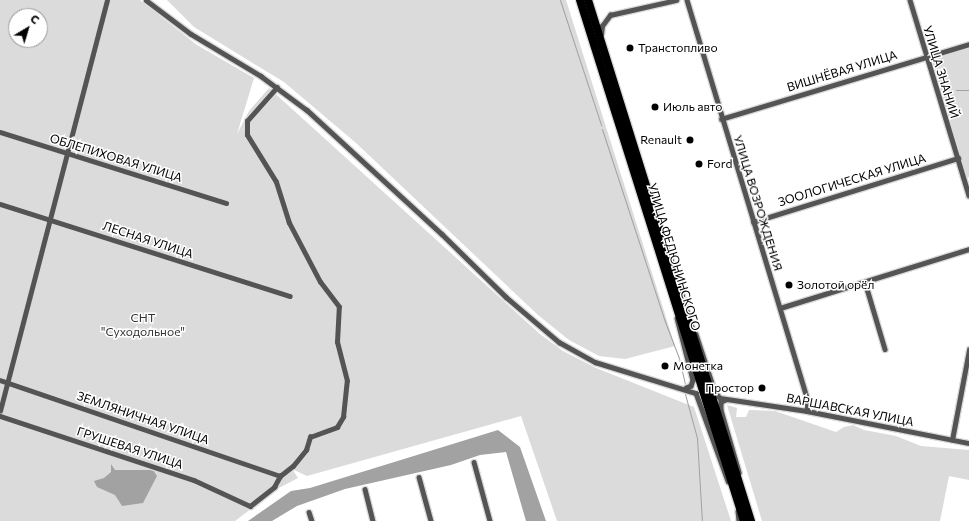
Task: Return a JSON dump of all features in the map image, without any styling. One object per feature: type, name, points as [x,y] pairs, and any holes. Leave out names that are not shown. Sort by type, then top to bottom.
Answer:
[{"type":"highway","name":"УЛИЦА ФЕДЮНИНСКОГО","points":[[580,0],[739,498],[751,521]]},
{"type":"highway","name":"УЛИЦА ФЕДЮНИНСКОГО","points":[[588,0],[688,317],[739,498],[744,521]]},
{"type":"street","points":[[0,411],[107,0]]},
{"type":"street","points":[[146,0],[191,34],[278,87],[355,153],[490,282],[559,342],[595,362],[683,388],[697,395],[720,465],[739,498]]},
{"type":"street","points":[[600,39],[602,26],[610,15],[676,0]]},
{"type":"street","name":"УЛИЦА ВОЗРОЖДЕНИЯ","points":[[687,0],[721,119],[808,400],[807,411]]},
{"type":"street","name":"УЛИЦА ЗНАНИЙ","points":[[910,0],[926,57],[958,158],[967,178],[969,195]]},
{"type":"street","name":"ВИШНЁВАЯ УЛИЦА","points":[[721,119],[969,44]]},
{"type":"street","points":[[278,87],[247,121],[247,135],[276,182],[289,223],[320,282],[339,307],[337,342],[347,381],[343,417],[337,427],[310,437],[306,450],[293,466],[280,476]]},
{"type":"street","name":"ОБЛЕПИХОВАЯ УЛИЦА","points":[[0,132],[226,203]]},
{"type":"street","name":"ЗООЛОГИЧЕСКАЯ УЛИЦА","points":[[753,222],[958,158]]},
{"type":"street","name":"ЛЕСНАЯ УЛИЦА","points":[[0,204],[290,296]]},
{"type":"street","points":[[780,308],[969,249]]},
{"type":"street","points":[[865,282],[885,349]]},
{"type":"street","points":[[674,296],[679,333],[693,380],[690,387],[683,388]]},
{"type":"street","points":[[688,317],[701,346],[716,394],[728,400]]},
{"type":"street","points":[[952,440],[969,350]]},
{"type":"street","name":"ЗЕМЛЯНИЧНАЯ УЛИЦА","points":[[0,380],[280,476]]},
{"type":"street","points":[[728,400],[722,402],[720,406],[737,461],[739,521]]},
{"type":"street","name":"ВАРШАВСКАЯ УЛИЦА","points":[[728,400],[807,411],[969,444]]},
{"type":"street","name":"ГРУШЕВАЯ УЛИЦА","points":[[0,416],[194,480],[250,506],[274,487],[280,476]]},
{"type":"street","points":[[474,462],[490,521]]},
{"type":"street","points":[[419,477],[431,521]]},
{"type":"street","points":[[365,490],[373,521]]},
{"type":"street","points":[[309,512],[312,521]]},
{"type":"green space","name":"СНТ \"Суходольное\"","points":[[0,0],[140,0],[197,45],[254,78],[237,134],[249,111],[269,88],[540,334],[563,351],[596,368],[694,407],[731,521],[557,521],[521,416],[307,476],[292,469],[298,478],[277,489],[235,521],[0,521]]},
{"type":"green space","points":[[167,0],[566,0],[675,346],[625,359],[599,356],[569,340],[538,315],[356,143],[284,82],[194,27]]},
{"type":"green space","points":[[969,46],[969,177],[966,177],[929,58]]},
{"type":"green space","points":[[727,405],[737,408],[736,417],[746,417],[749,410],[775,411],[836,432],[844,427],[853,425],[864,430],[896,436],[921,446],[969,450],[969,480],[949,476],[940,521],[762,521]]},
{"type":"shaded area","points":[[498,430],[520,447],[546,521],[526,521],[506,452],[480,455],[451,465],[345,489],[297,506],[272,521],[248,521],[291,491],[310,488]]},
{"type":"shaded area","points":[[111,464],[115,470],[153,470],[157,476],[143,503],[122,506],[115,495],[97,487],[94,481],[104,478],[111,472]]},
{"type":"waterway","points":[[560,0],[601,125]]},
{"type":"waterway","points":[[956,90],[969,90]]},
{"type":"waterway","points":[[602,129],[664,319],[679,358],[685,385]]},
{"type":"waterway","points":[[685,394],[697,438],[702,521]]},
{"type":"place","name":"Транстопливо","points":[[630,48]]},
{"type":"place","name":"Июль авто","points":[[655,107]]},
{"type":"place","name":"Renault","points":[[690,140]]},
{"type":"place","name":"Ford","points":[[699,164]]},
{"type":"place","name":"Золотой орёл","points":[[789,285]]},
{"type":"place","name":"Монетка","points":[[665,366]]},
{"type":"place","name":"Простор","points":[[762,388]]}]
